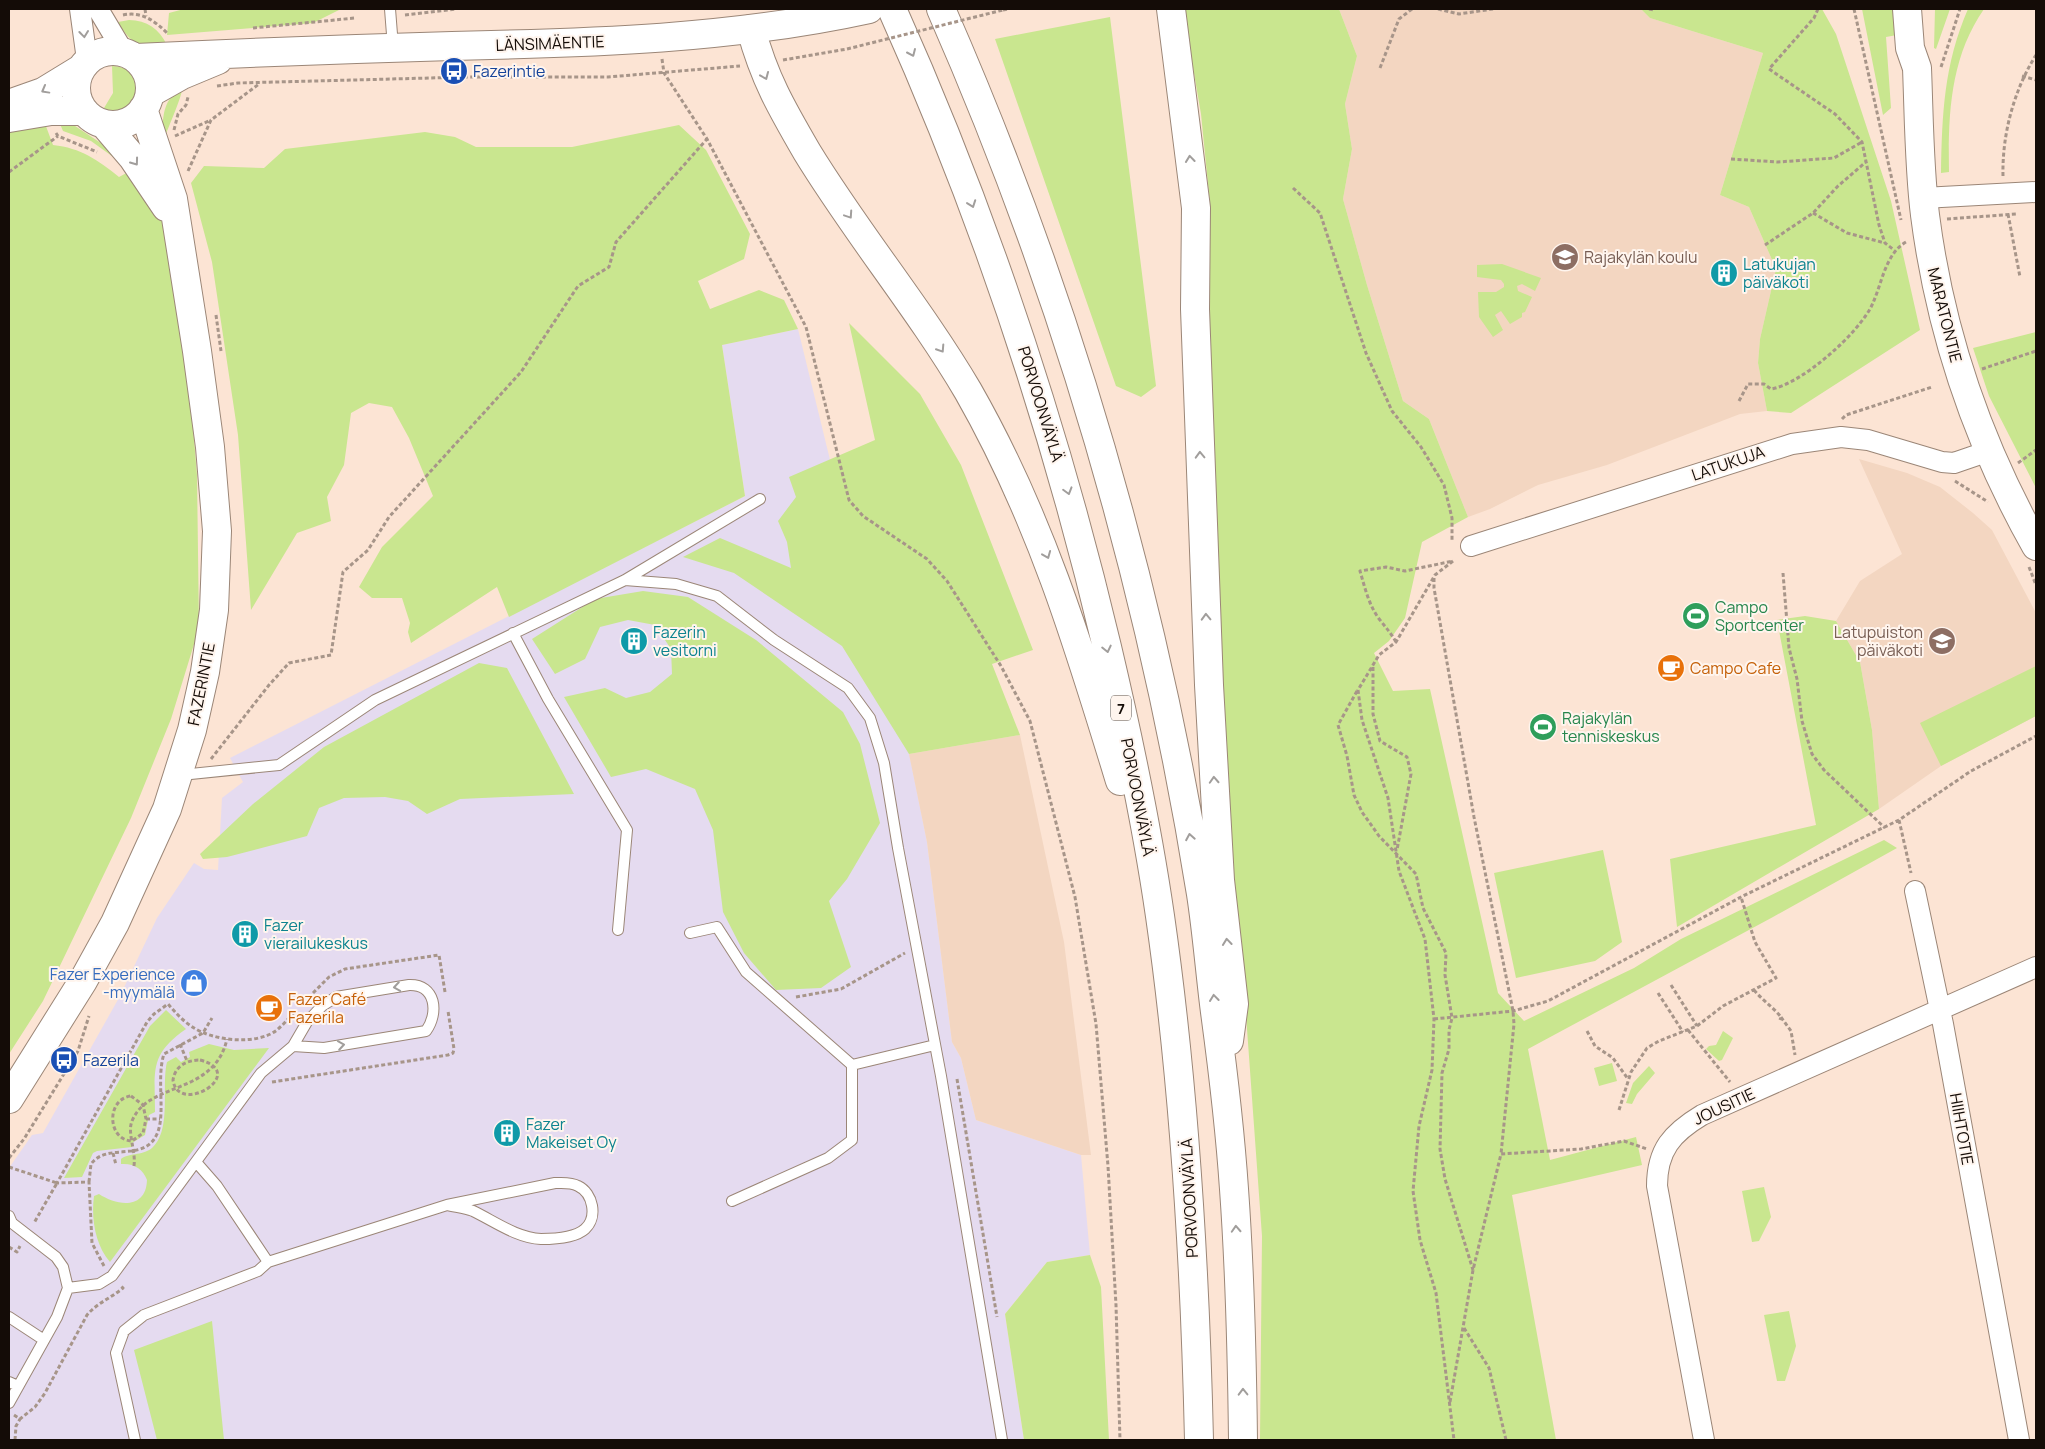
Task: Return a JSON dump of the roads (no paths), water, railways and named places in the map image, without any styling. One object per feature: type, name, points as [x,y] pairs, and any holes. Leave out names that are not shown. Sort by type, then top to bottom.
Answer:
[{"type":"main road","name":"LÄNSIMÄENTIE","points":[[9,104],[44,92],[97,53],[110,50],[129,55],[228,55],[659,38],[751,30],[869,9]]},
{"type":"main road","name":"PORVOONVÄYLÄ","points":[[892,9],[957,163],[1037,388],[1069,497],[1118,693],[1160,914],[1185,1125],[1197,1331],[1198,1440]]},
{"type":"main road","points":[[941,9],[1004,160],[1047,280],[1100,442],[1123,526],[1169,727],[1201,896],[1223,1077],[1234,1187],[1241,1327],[1243,1440]]},
{"type":"main road","points":[[1171,9],[1196,208],[1195,310],[1209,685],[1220,880],[1234,1004],[1223,1077]]},
{"type":"main road","name":"MARATONTIE","points":[[1907,9],[1910,48],[1917,68],[1923,198],[1932,265],[1945,326],[1964,388],[1989,451],[2036,546]]},
{"type":"main road","name":"MARATONTIE","points":[[1917,68],[1926,48],[1926,9]]},
{"type":"main road","points":[[751,30],[760,64],[769,86],[821,175],[922,319],[967,390],[1005,459],[1060,588],[1088,673],[1160,914]]},
{"type":"main road","points":[[129,55],[145,68],[149,80],[147,101]]},
{"type":"main road","name":"LÄNSIMÄENTIE","points":[[9,118],[66,110],[119,125],[132,119],[147,101],[182,75],[228,55]]},
{"type":"main road","points":[[83,65],[75,84],[77,99],[94,118]]},
{"type":"main road","name":"FAZERINTIE","points":[[9,1099],[83,981],[115,923],[189,775],[214,610],[217,532],[210,448],[173,199],[147,101]]},
{"type":"main road","name":"FAZERINTIE","points":[[94,118],[133,158],[177,227]]},
{"type":"street","points":[[80,9],[83,65]]},
{"type":"street","points":[[98,9],[129,55]]},
{"type":"street","points":[[1923,198],[2036,192]]},
{"type":"street","name":"LATUKUJA","points":[[1459,548],[1792,444],[1841,437],[1868,440],[1942,462],[1954,463],[1989,451]]},
{"type":"street","name":"HIIHTOTIE","points":[[1915,891],[1940,1009],[2019,1440]]},
{"type":"street","name":"JOUSITIE","points":[[1704,1440],[1657,1186],[1657,1170],[1662,1155],[1672,1138],[1684,1126],[1702,1115],[2036,967]]},
{"type":"lane","points":[[390,9],[393,48]]},
{"type":"lane","points":[[189,775],[279,764],[375,700],[625,580],[760,500]]},
{"type":"lane","points":[[625,580],[676,584],[717,596],[774,640],[848,688],[870,718],[884,763],[935,1045],[1002,1440]]},
{"type":"lane","points":[[512,633],[548,698],[627,830],[618,930]]},
{"type":"lane","points":[[690,933],[717,927],[746,972],[852,1065],[852,1140],[828,1158],[732,1200]]},
{"type":"lane","points":[[68,1288],[99,1284],[112,1276],[261,1073],[292,1046],[308,1022],[322,1006],[336,997],[420,985],[427,990],[432,999],[432,1023],[426,1031],[324,1048],[292,1046]]},
{"type":"lane","points":[[852,1065],[935,1045]]},
{"type":"lane","points":[[196,1162],[217,1186],[268,1262]]},
{"type":"lane","points":[[135,1440],[116,1353],[124,1331],[144,1315],[258,1271],[268,1262],[447,1205],[538,1186],[569,1183],[579,1186],[588,1194],[592,1211],[591,1220],[585,1229],[563,1237],[542,1239],[518,1233],[471,1210],[447,1205]]},
{"type":"lane","points":[[9,1403],[13,1384],[44,1340],[63,1305],[68,1288],[63,1267],[56,1257],[10,1221]]},
{"type":"lane","points":[[9,1317],[44,1340]]},
{"type":"place","name":"Fazerintie","points":[[454,71]]},
{"type":"place","name":"Rajakylän koulu","points":[[1565,257]]},
{"type":"place","name":"Latukujan päiväkoti","points":[[1724,273]]},
{"type":"place","name":"Campo Sportcenter","points":[[1696,616]]},
{"type":"place","name":"Fazerin vesitorni","points":[[634,641]]},
{"type":"place","name":"Latupuiston päiväkoti","points":[[1942,641]]},
{"type":"place","name":"Campo Cafe","points":[[1671,668]]},
{"type":"place","name":"Rajakylän tenniskeskus","points":[[1543,727]]},
{"type":"place","name":"Fazer vierailukeskus","points":[[245,934]]},
{"type":"place","name":"Fazer Experience -myymälä","points":[[194,983]]},
{"type":"place","name":"Fazer Café Fazerila","points":[[269,1008]]},
{"type":"place","name":"Fazerila","points":[[64,1060]]},
{"type":"place","name":"Fazer Makeiset Oy","points":[[507,1133]]}]
